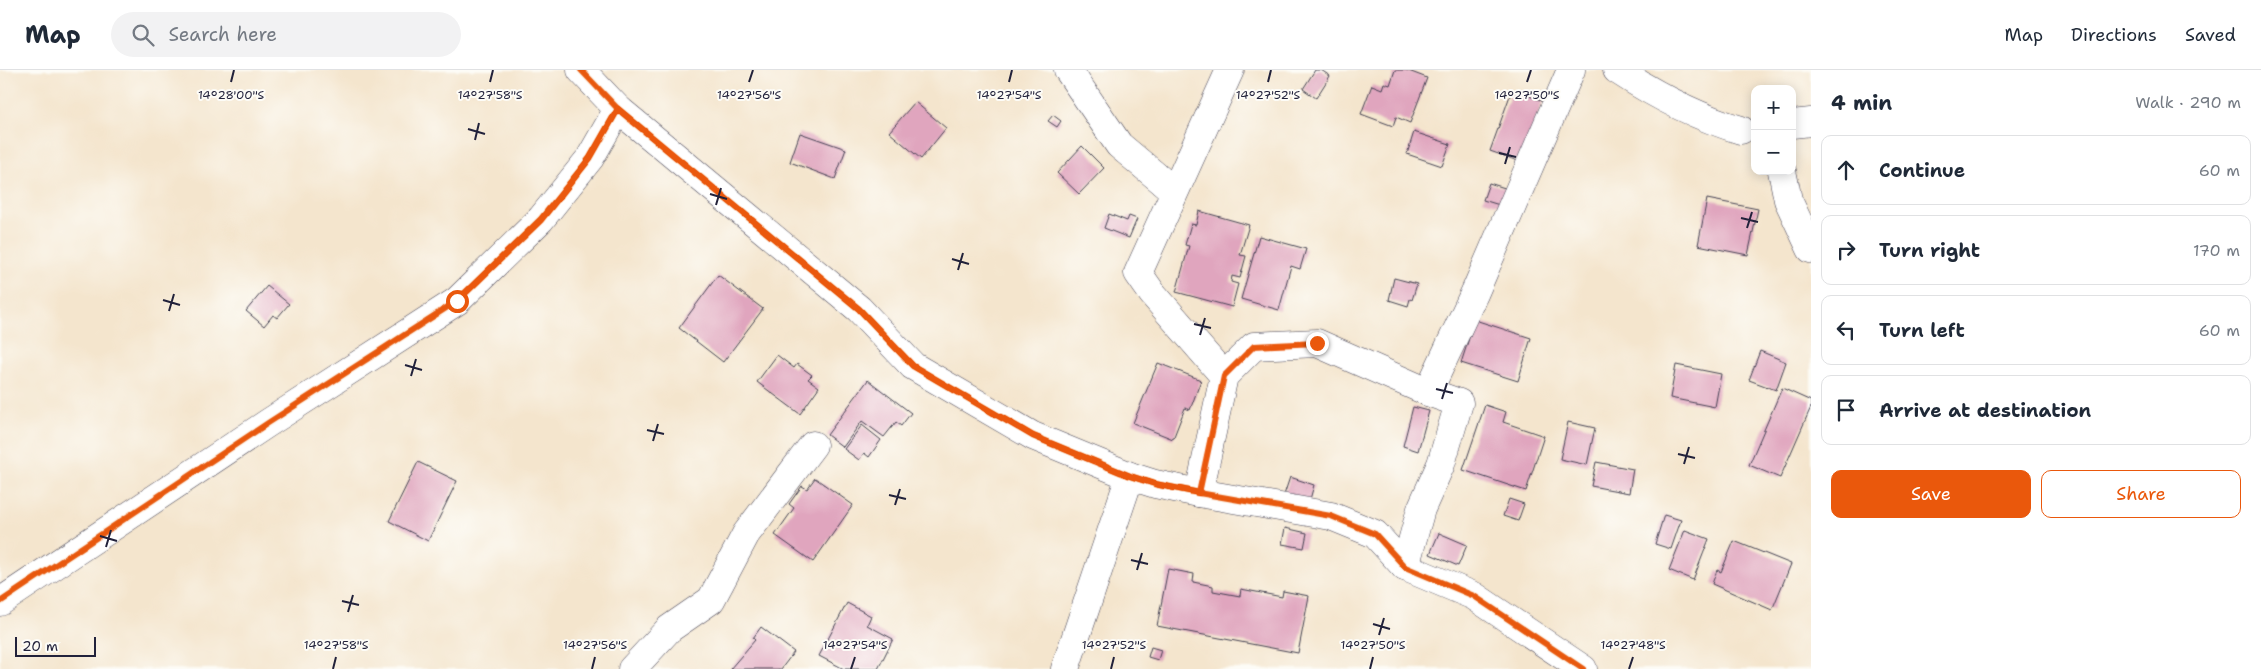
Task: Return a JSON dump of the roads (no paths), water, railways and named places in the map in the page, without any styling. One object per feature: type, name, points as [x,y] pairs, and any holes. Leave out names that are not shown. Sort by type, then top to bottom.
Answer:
[{"type":"street","points":[[581,70],[618,109],[859,309],[913,366],[1033,436],[1130,476],[1155,484],[1199,493],[1331,516],[1375,534],[1405,566],[1474,596],[1583,669]]},
{"type":"street","points":[[1068,70],[1119,145],[1174,192]]},
{"type":"street","points":[[1224,376],[1152,293],[1138,273],[1230,70]]},
{"type":"street","points":[[1428,392],[1475,292],[1571,70]]},
{"type":"street","points":[[1618,70],[1649,91],[1724,125],[1750,133]]},
{"type":"street","points":[[0,602],[268,423],[457,301],[541,220],[590,158],[618,109]]},
{"type":"street","points":[[1796,124],[1811,122]]},
{"type":"street","points":[[1783,175],[1788,200],[1811,249]]},
{"type":"street","points":[[1199,493],[1224,376],[1254,346],[1317,343],[1428,392],[1459,403],[1441,464],[1421,508],[1405,566]]},
{"type":"street","points":[[632,669],[668,628],[711,600],[746,534],[813,445]]},
{"type":"street","points":[[1065,669],[1130,476]]}]
